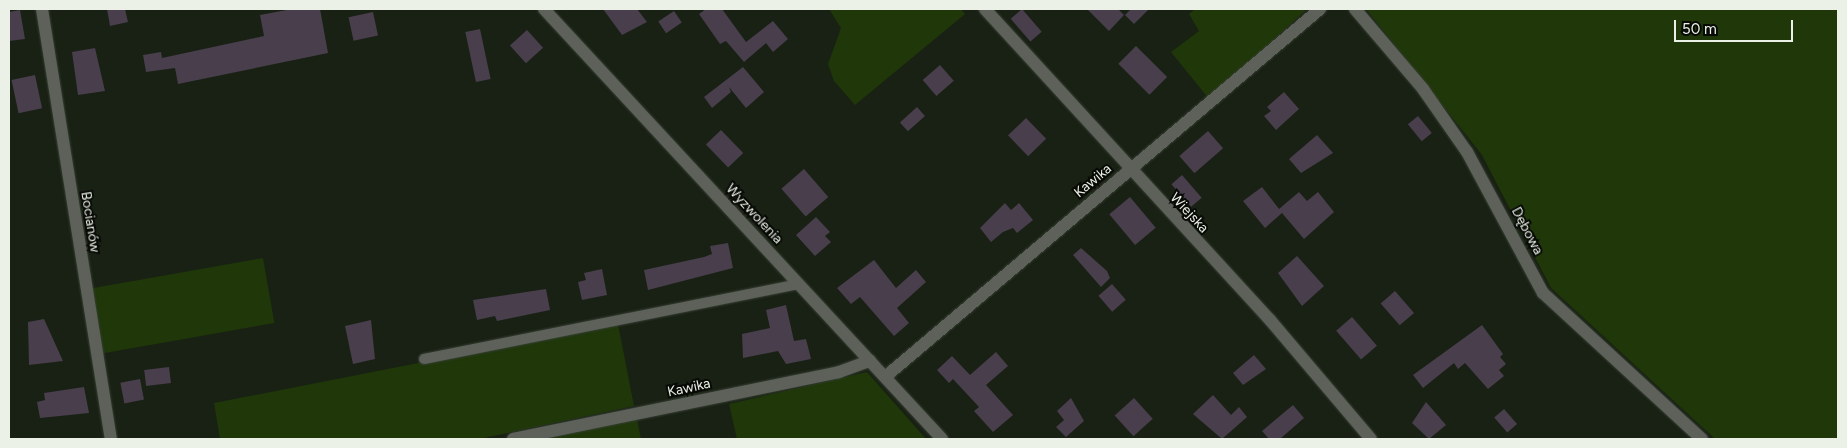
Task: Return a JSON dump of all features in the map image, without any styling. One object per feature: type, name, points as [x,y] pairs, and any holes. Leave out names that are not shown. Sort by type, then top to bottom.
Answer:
[{"type":"street","name":"Bocianów","points":[[42,9],[111,439]]},
{"type":"street","name":"Wyzwolenia","points":[[544,9],[942,439]]},
{"type":"street","name":"Wiejska","points":[[985,9],[1129,171],[1270,320],[1370,439]]},
{"type":"street","name":"Kawika","points":[[884,376],[1320,9]]},
{"type":"street","name":"Dębowa","points":[[1355,9],[1423,89],[1467,152],[1543,293],[1702,439]]},
{"type":"street","name":"Kawika","points":[[513,439],[839,372],[870,361]]},
{"type":"lane","points":[[424,359],[799,284]]},
{"type":"green space","points":[[829,9],[961,9],[965,14],[855,105],[834,81],[828,64],[841,28]]},
{"type":"green space","points":[[1195,9],[1307,9],[1209,99],[1171,52],[1199,31],[1189,14]]},
{"type":"green space","points":[[1366,9],[1838,9],[1838,439],[1715,439],[1551,288],[1482,155]]},
{"type":"green space","points":[[263,258],[274,323],[102,353],[91,288]]},
{"type":"green space","points":[[618,324],[634,406],[479,439],[220,439],[214,403]]},
{"type":"green space","points":[[867,372],[926,439],[737,439],[729,404]]},
{"type":"green space","points":[[637,419],[641,439],[543,439]]},
{"type":"building","points":[[107,9],[125,9],[128,22],[110,26]]},
{"type":"building","points":[[292,9],[320,9],[328,53],[178,84],[175,68],[146,72],[143,55],[161,52],[162,58],[264,36],[260,15]]},
{"type":"building","points":[[603,9],[637,9],[647,22],[622,35]]},
{"type":"building","points":[[706,9],[722,9],[746,42],[773,21],[788,39],[773,52],[766,43],[744,62],[726,41],[720,44],[699,14]]},
{"type":"building","points":[[1022,9],[1042,32],[1030,41],[1011,19]]},
{"type":"building","points":[[1087,9],[1118,9],[1124,15],[1109,31]]},
{"type":"building","points":[[1131,9],[1149,9],[1134,24],[1125,15]]},
{"type":"building","points":[[20,10],[25,39],[9,41],[9,12]]},
{"type":"building","points":[[674,11],[682,23],[666,33],[658,22]]},
{"type":"building","points":[[373,12],[378,35],[354,41],[349,17]]},
{"type":"building","points":[[480,29],[491,79],[476,82],[465,32]]},
{"type":"building","points":[[527,30],[543,48],[526,63],[510,45]]},
{"type":"building","points":[[1136,46],[1167,77],[1149,95],[1118,64]]},
{"type":"building","points":[[95,48],[105,91],[78,95],[72,52]]},
{"type":"building","points":[[940,65],[954,81],[936,96],[923,80]]},
{"type":"building","points":[[743,67],[764,92],[746,108],[729,87],[731,92],[712,108],[704,97]]},
{"type":"building","points":[[35,75],[42,108],[19,113],[12,80]]},
{"type":"building","points":[[1284,92],[1299,109],[1276,130],[1264,116],[1271,111],[1267,107]]},
{"type":"building","points":[[917,107],[925,116],[908,131],[900,122]]},
{"type":"building","points":[[1418,116],[1432,133],[1422,141],[1408,124]]},
{"type":"building","points":[[1026,118],[1046,139],[1028,156],[1008,135]]},
{"type":"building","points":[[721,130],[743,153],[728,168],[706,145]]},
{"type":"building","points":[[1208,131],[1223,148],[1194,173],[1179,156]]},
{"type":"building","points":[[1317,135],[1333,153],[1301,173],[1289,159]]},
{"type":"building","points":[[804,169],[828,197],[806,217],[781,189]]},
{"type":"building","points":[[1182,175],[1202,198],[1191,207],[1171,184]]},
{"type":"building","points":[[1262,187],[1279,209],[1299,192],[1307,201],[1318,192],[1334,212],[1304,239],[1282,213],[1265,228],[1243,201]]},
{"type":"building","points":[[1130,197],[1156,228],[1135,245],[1109,214]]},
{"type":"building","points":[[1005,203],[1011,210],[1019,203],[1033,220],[1017,233],[1013,228],[1003,232],[991,242],[980,228]]},
{"type":"building","points":[[816,217],[830,232],[825,236],[831,242],[815,256],[796,235]]},
{"type":"building","points":[[728,243],[733,268],[648,290],[644,270],[704,257],[712,254],[710,246]]},
{"type":"building","points":[[1081,248],[1107,271],[1110,278],[1101,287],[1073,255]]},
{"type":"building","points":[[1297,256],[1324,286],[1302,306],[1278,273]]},
{"type":"building","points":[[874,260],[896,288],[916,270],[926,282],[897,308],[909,323],[894,336],[860,297],[851,304],[837,288]]},
{"type":"building","points":[[602,269],[607,295],[582,300],[578,282],[586,280],[584,273]]},
{"type":"building","points":[[1112,284],[1126,300],[1112,312],[1098,296]]},
{"type":"building","points":[[546,289],[550,310],[497,321],[495,316],[477,320],[473,300]]},
{"type":"building","points":[[1395,291],[1414,313],[1400,325],[1381,303]]},
{"type":"building","points":[[786,305],[794,341],[806,339],[811,359],[786,364],[778,351],[743,358],[742,334],[770,328],[766,310]]},
{"type":"building","points":[[1352,317],[1377,346],[1361,359],[1336,331]]},
{"type":"building","points":[[44,319],[63,361],[29,365],[28,322]]},
{"type":"building","points":[[371,320],[375,359],[353,364],[345,326]]},
{"type":"building","points":[[1482,325],[1503,354],[1500,357],[1506,364],[1499,370],[1504,376],[1488,389],[1465,363],[1458,369],[1454,363],[1423,388],[1413,375]]},
{"type":"building","points":[[996,352],[1008,366],[986,385],[1013,415],[993,432],[974,411],[979,407],[953,379],[949,383],[937,370],[952,356],[970,375]]},
{"type":"building","points":[[1254,355],[1266,369],[1243,385],[1233,373]]},
{"type":"building","points":[[169,367],[171,383],[146,386],[144,370]]},
{"type":"building","points":[[140,379],[144,400],[124,403],[120,383]]},
{"type":"building","points":[[84,387],[89,413],[40,418],[37,402],[45,400],[44,393]]},
{"type":"building","points":[[1213,395],[1231,415],[1239,407],[1247,417],[1222,439],[1193,414]]},
{"type":"building","points":[[1071,398],[1084,421],[1066,437],[1056,427],[1064,420],[1057,411]]},
{"type":"building","points":[[1134,398],[1153,419],[1133,436],[1115,415]]},
{"type":"building","points":[[1426,402],[1446,425],[1429,439],[1412,423]]},
{"type":"building","points":[[1293,405],[1304,418],[1280,439],[1269,439],[1262,431]]},
{"type":"building","points":[[1504,409],[1517,424],[1507,433],[1494,418]]}]
